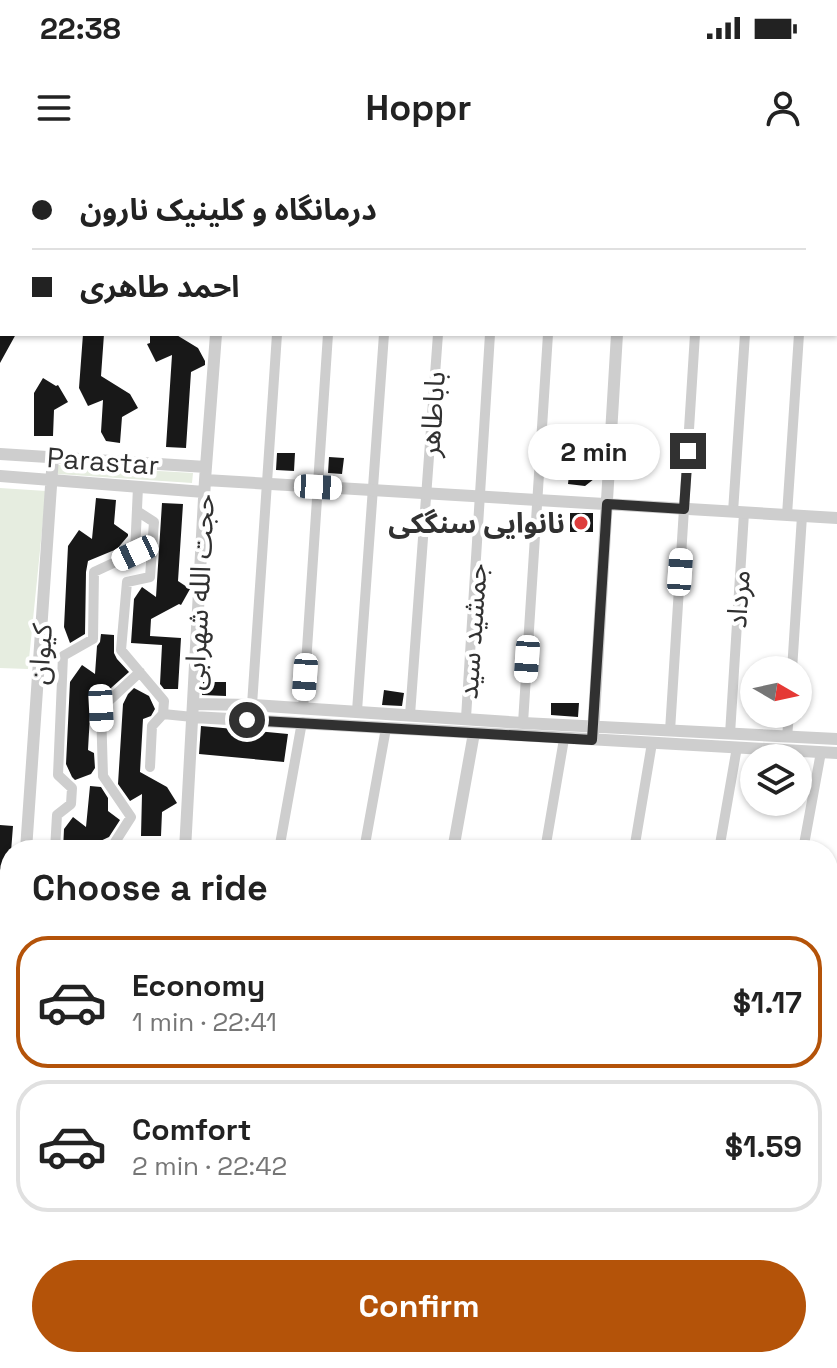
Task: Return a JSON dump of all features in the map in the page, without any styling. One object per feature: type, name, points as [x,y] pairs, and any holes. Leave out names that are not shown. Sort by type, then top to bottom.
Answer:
[{"type":"street","name":"حجت الله شهرابی","points":[[186,840],[216,336]]},
{"type":"street","points":[[252,705],[277,336]]},
{"type":"street","points":[[303,709],[328,336]]},
{"type":"street","points":[[357,711],[384,336]]},
{"type":"street","name":"باباطاهر","points":[[410,715],[438,336]]},
{"type":"street","name":"جمشید سید","points":[[466,718],[490,336]]},
{"type":"street","points":[[523,723],[548,336]]},
{"type":"street","points":[[592,740],[617,336]]},
{"type":"street","points":[[670,731],[695,336]]},
{"type":"street","name":"مرداد","points":[[730,734],[745,336]]},
{"type":"street","points":[[787,515],[799,336]]},
{"type":"street","name":"Parastar","points":[[0,454],[53,457],[205,480],[837,518]]},
{"type":"street","name":"کیوان","points":[[27,840],[53,457]]},
{"type":"street","name":"Parastar","points":[[0,476],[138,487],[205,480]]},
{"type":"street","points":[[56,840],[57,815],[71,804],[72,788],[58,775],[63,656],[93,639],[94,572],[135,553],[138,487]]},
{"type":"street","points":[[137,511],[154,522],[150,577],[127,582],[121,650],[164,701],[163,714],[152,726],[150,767]]},
{"type":"street","points":[[793,656],[802,516]]},
{"type":"street","points":[[116,840],[131,817],[103,776],[101,708],[140,672]]},
{"type":"street","points":[[193,704],[837,739]]},
{"type":"street","points":[[163,714],[837,753]]},
{"type":"street","points":[[281,840],[302,722]]},
{"type":"street","points":[[366,840],[386,728]]},
{"type":"street","points":[[787,737],[788,728]]},
{"type":"street","points":[[455,840],[474,733]]},
{"type":"street","points":[[547,840],[564,739]]},
{"type":"street","points":[[636,840],[652,743]]},
{"type":"street","points":[[721,840],[737,747]]},
{"type":"street","points":[[805,840],[821,752]]},
{"type":"shaded area","points":[[58,465],[193,473],[192,483],[58,474]]},
{"type":"shaded area","points":[[0,488],[46,491],[28,669],[0,668]]},
{"type":"building","points":[[0,336],[15,336],[0,363]]},
{"type":"building","points":[[83,336],[104,336],[101,376],[130,394],[138,408],[122,417],[120,443],[106,441],[101,432],[103,400],[88,406],[79,388]]},
{"type":"building","points":[[150,336],[178,336],[198,348],[205,361],[205,365],[191,372],[186,448],[166,447],[172,355],[156,362],[147,344],[150,343]]},
{"type":"building","points":[[43,378],[58,385],[68,402],[54,410],[53,436],[34,436],[34,393]]},
{"type":"building","points":[[277,453],[295,453],[294,471],[276,470]]},
{"type":"building","points":[[329,457],[344,458],[342,474],[328,473]]},
{"type":"building","points":[[570,465],[596,468],[594,479],[585,486],[568,484]]},
{"type":"building","points":[[96,498],[116,500],[114,524],[128,536],[117,549],[88,561],[85,634],[70,643],[64,627],[68,546],[79,530],[92,539]]},
{"type":"building","points":[[162,503],[183,504],[178,581],[190,589],[181,605],[151,619],[150,636],[181,638],[178,689],[164,689],[160,684],[162,645],[131,643],[134,599],[142,587],[156,597]]},
{"type":"building","name":"نانوایی سنگکی","points":[[570,513],[593,513],[593,532],[570,532]]},
{"type":"building","points":[[101,634],[114,635],[114,653],[129,672],[111,688],[91,696],[88,750],[94,753],[95,768],[91,774],[75,780],[66,764],[70,682],[82,665],[95,674]]},
{"type":"building","points":[[203,682],[226,682],[226,696],[202,695]]},
{"type":"building","points":[[134,688],[149,696],[155,709],[151,716],[143,719],[140,772],[167,787],[177,803],[162,812],[161,836],[141,836],[142,794],[130,801],[118,784],[123,704]]},
{"type":"building","points":[[384,690],[404,693],[402,706],[382,705]]},
{"type":"building","points":[[551,703],[579,703],[578,717],[551,715]]},
{"type":"building","points":[[201,726],[288,734],[284,762],[199,754]]},
{"type":"building","points":[[90,786],[101,787],[108,798],[108,811],[120,820],[109,837],[103,840],[63,840],[64,829],[73,817],[86,827]]},
{"type":"building","points":[[0,825],[13,826],[12,840],[0,840]]},
{"type":"place","name":"نانوایی سنگکی","points":[[581,523]]},
{"type":"route","points":[[247,720],[592,740],[607,504],[684,509],[688,451]]}]
